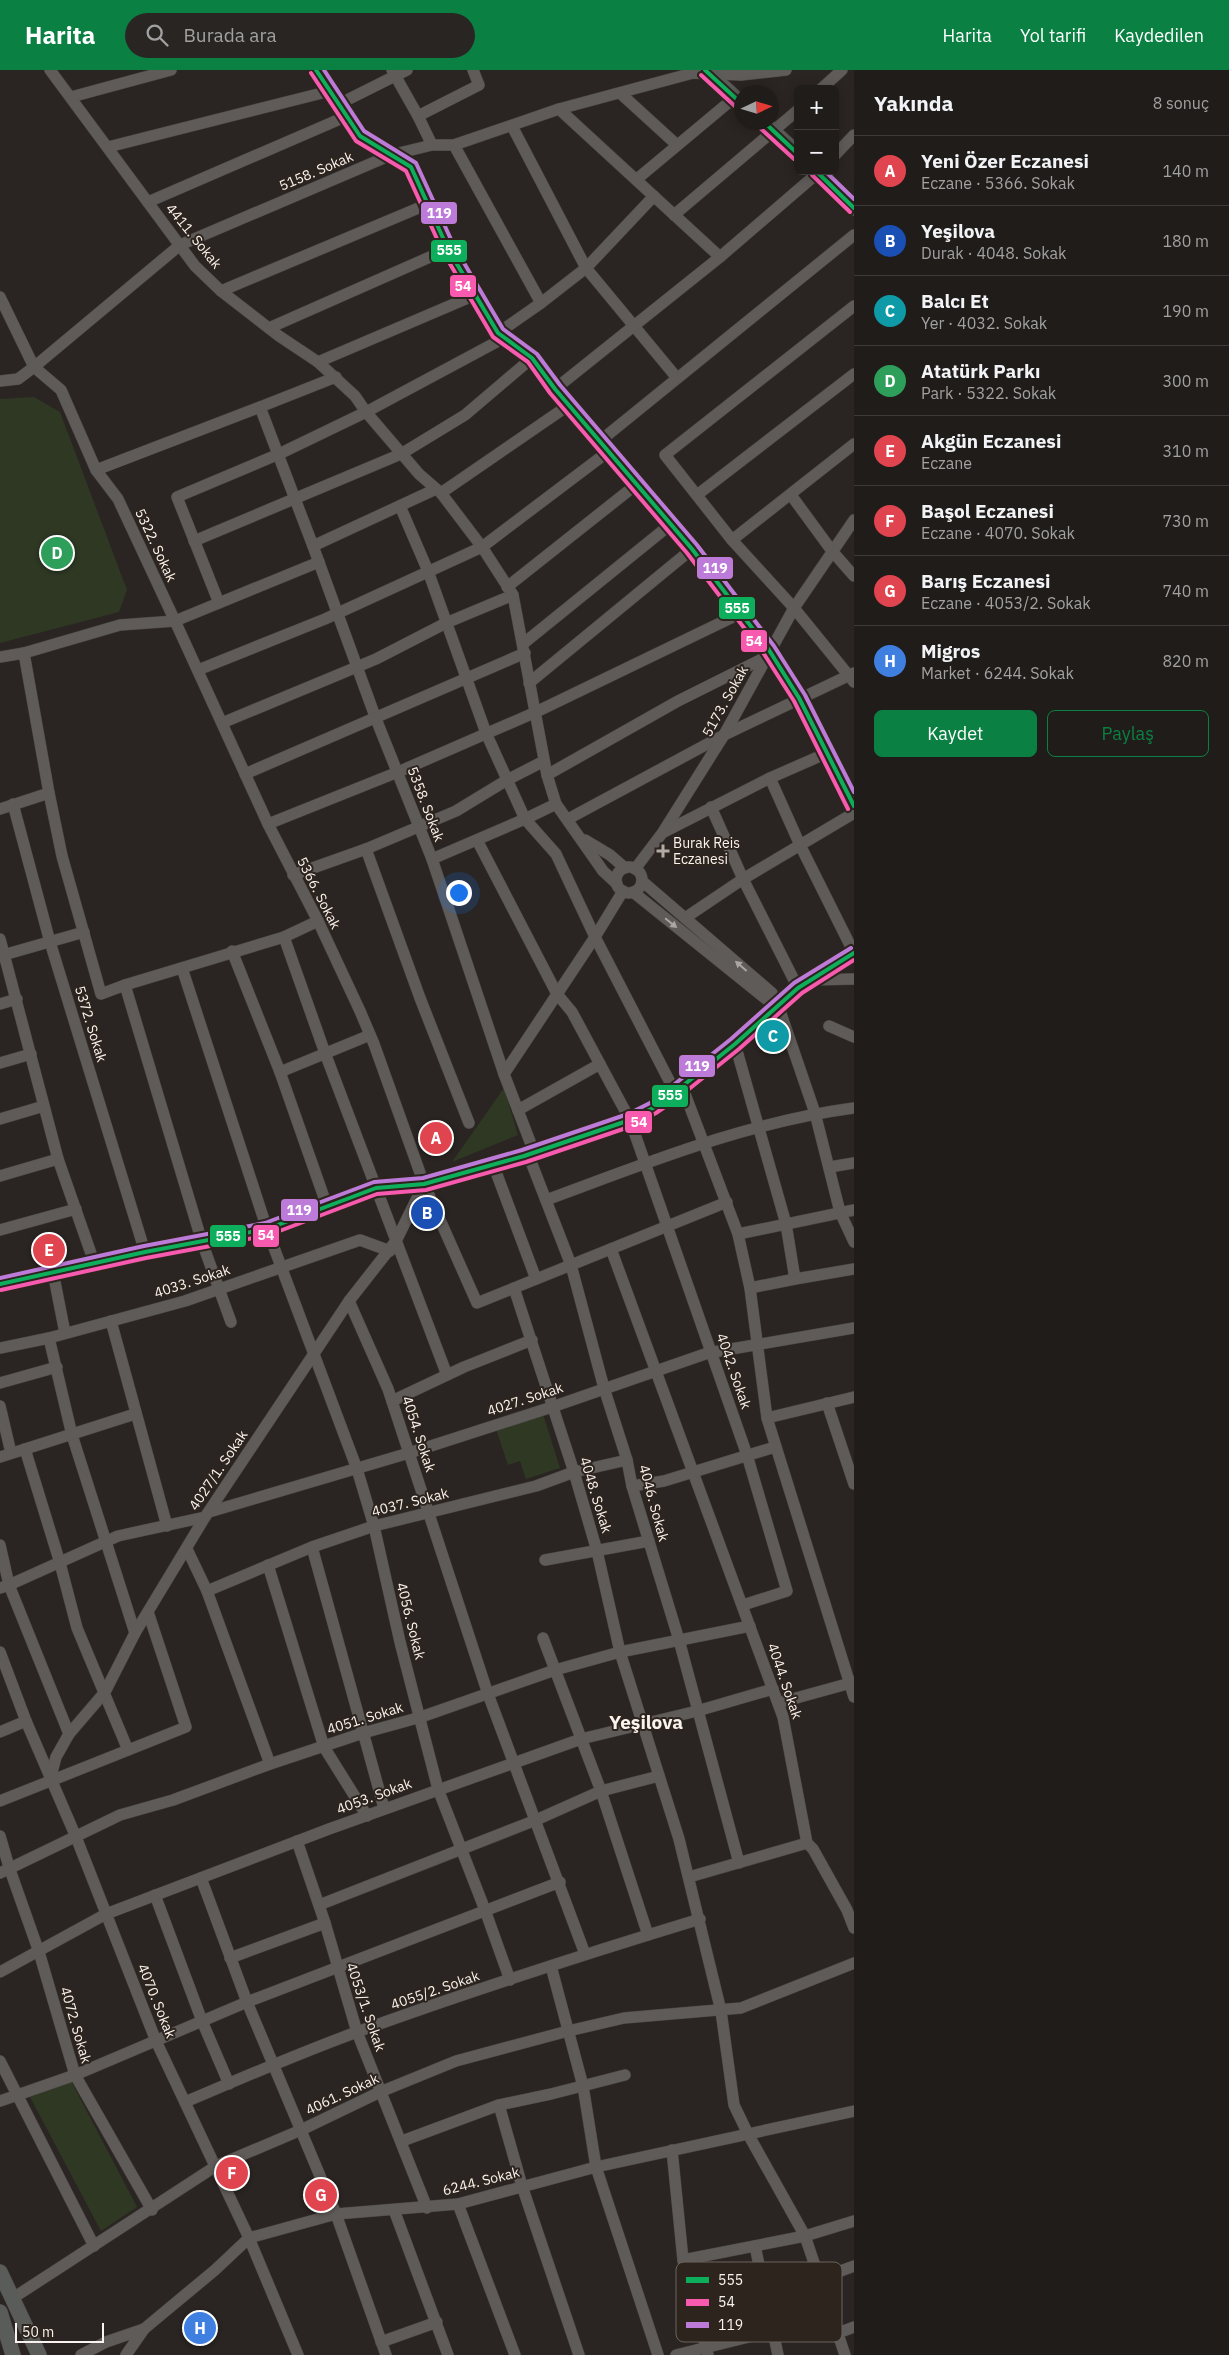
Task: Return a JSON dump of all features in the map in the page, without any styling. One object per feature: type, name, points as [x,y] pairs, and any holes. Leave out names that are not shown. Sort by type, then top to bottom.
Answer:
[{"type":"main road","points":[[316,70],[360,136],[411,167],[448,249],[501,335],[532,358],[555,389],[692,549],[742,613],[767,654],[799,698],[854,806]]},
{"type":"main road","points":[[706,71],[734,97]]},
{"type":"main road","points":[[772,130],[794,150]]},
{"type":"main road","points":[[821,175],[854,208]]},
{"type":"main road","points":[[0,1284],[94,1262],[266,1229],[376,1188],[424,1184],[531,1153],[630,1120],[653,1108],[735,1044],[776,1003],[854,953]]},
{"type":"main road","points":[[0,2272],[39,2355]]},
{"type":"main road","points":[[0,2312],[13,2355]]},
{"type":"street","name":"4411. Sokak","points":[[50,70],[195,266],[221,291],[336,377],[355,396],[401,454],[439,491],[482,547],[510,591],[524,648],[547,775],[556,804]]},
{"type":"street","points":[[71,97],[171,70]]},
{"type":"street","points":[[148,202],[343,110],[393,73],[408,70]]},
{"type":"street","points":[[418,116],[479,85],[475,70]]},
{"type":"street","name":"5158. Sokak","points":[[34,367],[180,246],[392,155],[432,145],[454,145],[559,109],[693,73],[706,71],[741,75],[786,70]]},
{"type":"street","points":[[825,85],[842,70]]},
{"type":"street","points":[[393,73],[418,116],[432,145]]},
{"type":"street","points":[[108,147],[330,91]]},
{"type":"street","points":[[620,93],[677,145]]},
{"type":"street","points":[[637,179],[677,145],[734,104]]},
{"type":"street","points":[[559,109],[720,257]]},
{"type":"street","points":[[779,121],[794,112]]},
{"type":"street","points":[[512,126],[586,268],[677,378]]},
{"type":"street","points":[[674,215],[766,130]]},
{"type":"street","points":[[839,151],[854,135]]},
{"type":"street","points":[[454,145],[541,303]]},
{"type":"street","points":[[555,389],[720,257],[815,175]]},
{"type":"street","points":[[219,603],[177,497],[279,454],[366,412],[501,335],[586,268],[654,196]]},
{"type":"street","points":[[221,291],[428,204]]},
{"type":"street","points":[[198,670],[338,613],[428,570],[482,547],[604,446],[677,378],[854,235]]},
{"type":"street","points":[[270,328],[448,249]]},
{"type":"street","points":[[318,362],[475,295]]},
{"type":"street","points":[[0,297],[34,367],[18,380],[0,381]]},
{"type":"street","points":[[568,819],[724,735],[799,698],[853,677],[732,540],[665,455],[854,306]]},
{"type":"street","points":[[194,541],[401,454],[464,416],[532,358]]},
{"type":"street","name":"5322. Sokak","points":[[34,367],[61,390],[96,470],[118,500],[175,621]]},
{"type":"street","points":[[697,495],[854,374]]},
{"type":"street","points":[[96,470],[336,377]]},
{"type":"street","points":[[313,546],[400,506],[439,491],[570,406]]},
{"type":"street","name":"5358. Sokak","points":[[260,407],[296,499],[376,719],[432,859],[504,1074]]},
{"type":"street","points":[[732,540],[854,444]]},
{"type":"street","points":[[222,723],[357,667],[510,591],[637,484]]},
{"type":"street","points":[[791,495],[832,551],[854,576]]},
{"type":"street","points":[[400,506],[428,570],[486,733],[525,819],[556,854],[595,938],[705,1142],[738,1234],[750,1288],[767,1418],[852,1683],[854,1697]]},
{"type":"street","name":"5173. Sokak","points":[[630,868],[663,832],[724,735],[794,608],[854,520]]},
{"type":"street","points":[[245,774],[376,719],[524,648],[671,524]]},
{"type":"street","points":[[529,683],[692,549]]},
{"type":"street","points":[[0,657],[24,653],[120,625],[175,621],[319,562]]},
{"type":"street","points":[[268,824],[398,772],[536,712],[742,613]]},
{"type":"street","name":"5366. Sokak","points":[[175,621],[268,824],[318,921],[370,1034],[424,1184]]},
{"type":"street","points":[[24,653],[62,856],[101,994],[232,951],[284,937],[318,921]]},
{"type":"street","points":[[547,775],[678,701],[767,654]]},
{"type":"street","points":[[663,832],[770,778],[827,753]]},
{"type":"street","points":[[293,875],[366,849],[456,811],[507,780],[544,761]]},
{"type":"street","points":[[770,778],[800,845],[854,953]]},
{"type":"street","points":[[0,809],[49,793]]},
{"type":"street","name":"5372. Sokak","points":[[13,804],[50,942],[145,1252]]},
{"type":"street","points":[[432,859],[556,804],[603,870],[624,889],[766,999],[776,1003]]},
{"type":"street","points":[[711,807],[743,879],[805,984],[854,978]]},
{"type":"street","points":[[685,918],[743,879],[854,813]]},
{"type":"street","points":[[581,838],[639,872],[642,881],[772,993],[815,1113],[840,1212],[854,1242]]},
{"type":"street","name":"4042. Sokak","points":[[476,840],[557,994],[572,1012],[630,1120],[747,1455],[787,1591],[743,1606]]},
{"type":"street","points":[[366,849],[420,998],[469,1123]]},
{"type":"street","points":[[624,889],[618,874],[630,868]]},
{"type":"street","points":[[624,889],[637,890],[642,881]]},
{"type":"street","points":[[531,1153],[518,1110],[504,1074],[595,938],[624,889]]},
{"type":"street","points":[[2,956],[84,932]]},
{"type":"street","points":[[284,937],[376,1188],[393,1246],[448,1375]]},
{"type":"street","points":[[0,939],[2,956],[17,999],[58,1159],[94,1262]]},
{"type":"street","points":[[232,951],[280,1072],[327,1206]]},
{"type":"street","name":"4056. Sokak","points":[[182,968],[266,1229],[357,1469],[374,1526],[400,1642],[438,1789],[462,1848],[510,1980]]},
{"type":"street","points":[[125,985],[202,1242],[231,1322]]},
{"type":"street","points":[[0,1004],[17,999]]},
{"type":"street","points":[[829,1026],[854,1037]]},
{"type":"street","points":[[280,1072],[370,1034]]},
{"type":"street","points":[[735,1044],[786,1224],[795,1279]]},
{"type":"street","points":[[0,1063],[31,1054]]},
{"type":"street","points":[[518,1110],[600,1064]]},
{"type":"street","points":[[0,1119],[44,1106]]},
{"type":"street","points":[[546,1200],[705,1142],[815,1113],[854,1108]]},
{"type":"street","name":"4046. Sokak","points":[[531,1153],[546,1200],[571,1265],[604,1388],[627,1460],[632,1486],[679,1640],[739,1863]]},
{"type":"street","points":[[0,1176],[58,1159]]},
{"type":"street","points":[[830,1167],[854,1163]]},
{"type":"street","points":[[493,1164],[536,1279]]},
{"type":"street","points":[[424,1184],[476,1303],[727,1202]]},
{"type":"street","name":"4027/1. Sokak","points":[[50,1780],[56,1757],[68,1734],[105,1692],[135,1634],[207,1514],[349,1302],[393,1246],[424,1184]]},
{"type":"street","points":[[0,1230],[76,1210]]},
{"type":"street","points":[[738,1234],[854,1210]]},
{"type":"street","name":"4033. Sokak","points":[[0,1348],[49,1338],[185,1301],[360,1240],[393,1246]]},
{"type":"street","points":[[611,1249],[655,1370]]},
{"type":"street","points":[[750,1288],[854,1269]]},
{"type":"street","points":[[53,1272],[65,1333]]},
{"type":"street","name":"4048. Sokak","points":[[514,1288],[574,1472],[596,1551],[620,1652],[689,1877],[721,2011],[734,2106],[805,2236],[814,2262]]},
{"type":"street","name":"4054. Sokak","points":[[349,1302],[392,1401],[488,1694],[560,1882],[585,1954]]},
{"type":"street","points":[[111,1321],[167,1526]]},
{"type":"street","name":"4027. Sokak","points":[[5,1587],[118,1536],[167,1526],[409,1453],[552,1407],[711,1352],[854,1328]]},
{"type":"street","points":[[49,1338],[72,1435],[135,1634]]},
{"type":"street","points":[[392,1401],[532,1340]]},
{"type":"street","points":[[0,1383],[57,1367]]},
{"type":"street","name":"4044. Sokak","points":[[655,1370],[783,1717],[807,1843],[813,1849],[847,1910],[854,1928]]},
{"type":"street","points":[[767,1418],[854,1397]]},
{"type":"street","points":[[827,1403],[854,1484]]},
{"type":"street","points":[[0,1406],[6,1455],[135,1414]]},
{"type":"street","points":[[632,1486],[664,1481],[693,1470],[775,1447]]},
{"type":"street","points":[[25,1449],[60,1563],[77,1628],[128,1750]]},
{"type":"street","name":"4037. Sokak","points":[[207,1591],[268,1565],[374,1526],[429,1514],[536,1486],[574,1472],[627,1460]]},
{"type":"street","points":[[545,1560],[648,1541]]},
{"type":"street","points":[[0,1545],[5,1587],[68,1734]]},
{"type":"street","points":[[312,1548],[384,1808]]},
{"type":"street","points":[[187,1549],[207,1591],[270,1764]]},
{"type":"street","points":[[268,1565],[324,1747],[367,1816]]},
{"type":"street","points":[[0,1801],[186,1727],[148,1612]]},
{"type":"street","name":"4051. Sokak","points":[[4,1870],[120,1815],[173,1800],[270,1764],[420,1717],[555,1670],[620,1652],[750,1626]]},
{"type":"street","points":[[544,1638],[601,1791],[648,1935]]},
{"type":"street","name":"4070. Sokak","points":[[0,1652],[50,1780],[76,1837],[156,2041],[249,2238],[298,2355]]},
{"type":"street","points":[[778,1703],[852,1683]]},
{"type":"street","name":"4053. Sokak","points":[[0,1972],[106,1914],[384,1808],[581,1739],[773,1689]]},
{"type":"street","points":[[0,1732],[26,1721]]},
{"type":"street","points":[[319,1905],[536,1820],[601,1791],[659,1776]]},
{"type":"street","name":"4072. Sokak","points":[[0,1836],[4,1870],[39,1952],[75,2075],[152,2210]]},
{"type":"street","name":"4053/1. Sokak","points":[[297,1841],[325,1923],[357,2032],[380,2092],[402,2141],[427,2208]]},
{"type":"street","points":[[689,1877],[807,1843]]},
{"type":"street","points":[[201,1878],[272,2065],[336,2214],[386,2355]]},
{"type":"street","points":[[0,2101],[75,2075],[247,2002],[560,1882]]},
{"type":"street","points":[[155,1895],[202,2021],[229,2084]]},
{"type":"street","name":"4055/2. Sokak","points":[[185,2102],[357,2032],[585,1954],[700,1919]]},
{"type":"street","points":[[230,1958],[325,1923]]},
{"type":"street","name":"4061. Sokak","points":[[13,2298],[152,2210],[216,2166],[301,2130],[380,2092],[456,2061],[624,2018],[740,2008],[854,1963]]},
{"type":"street","points":[[551,1966],[583,2086],[596,2167],[658,2355]]},
{"type":"street","points":[[0,2061],[94,2246]]},
{"type":"street","points":[[402,2141],[499,2105],[625,2075]]},
{"type":"street","points":[[499,2105],[522,2186],[578,2355]]},
{"type":"street","name":"6244. Sokak","points":[[126,2355],[144,2329],[215,2270],[249,2238],[336,2214],[458,2204],[596,2167],[854,2111]]},
{"type":"street","points":[[672,2150],[683,2260],[805,2236],[854,2221]]},
{"type":"street","points":[[458,2204],[515,2355]]},
{"type":"street","points":[[394,2210],[448,2355]]},
{"type":"street","points":[[755,2246],[758,2262]]},
{"type":"street","points":[[842,2270],[854,2266]]},
{"type":"street","points":[[380,2342],[436,2322]]},
{"type":"street","points":[[842,2332],[854,2327]]},
{"type":"street","name":"6244. Sokak","points":[[81,2355],[106,2342],[144,2329]]},
{"type":"street","points":[[676,2355],[707,2351],[738,2342]]},
{"type":"street","points":[[775,2342],[778,2355]]},
{"type":"street","name":"4048. Sokak","points":[[841,2342],[845,2355]]},
{"type":"green space","points":[[34,397],[60,412],[127,590],[119,612],[0,643],[0,399]]},
{"type":"green space","points":[[504,1088],[518,1135],[452,1162]]},
{"type":"green space","points":[[543,1414],[560,1468],[526,1479],[520,1461],[508,1465],[496,1429]]},
{"type":"green space","points":[[71,2081],[137,2207],[101,2231],[30,2097]]},
{"type":"transit line","name":"555","points":[[316,70],[360,136],[411,167],[448,249],[498,333],[532,358],[555,389],[692,549],[769,650],[799,698],[854,806]]},
{"type":"transit line","name":"119","points":[[324,70],[364,131],[416,163],[454,246],[503,329],[537,354],[560,385],[697,545],[774,646],[805,695],[854,792]]},
{"type":"transit line","name":"555","points":[[705,70],[734,97]]},
{"type":"transit line","name":"54","points":[[311,73],[356,141],[406,171],[443,252],[493,337],[528,362],[550,393],[687,553],[764,654],[794,701],[848,809]]},
{"type":"transit line","name":"54","points":[[701,75],[734,105]]},
{"type":"transit line","name":"54","points":[[762,130],[794,159]]},
{"type":"transit line","name":"555","points":[[772,130],[794,150]]},
{"type":"transit line","name":"54","points":[[812,175],[850,212]]},
{"type":"transit line","name":"555","points":[[820,175],[854,208]]},
{"type":"transit line","name":"119","points":[[829,175],[854,199]]},
{"type":"transit line","name":"119","points":[[0,1278],[144,1246],[265,1223],[374,1182],[423,1178],[522,1150],[628,1114],[650,1103],[671,1087],[731,1039],[794,983],[851,948]]},
{"type":"transit line","name":"555","points":[[0,1284],[145,1252],[267,1229],[376,1188],[424,1184],[524,1156],[630,1120],[653,1108],[675,1092],[735,1044],[798,988],[854,953]]},
{"type":"transit line","name":"54","points":[[1,1290],[146,1258],[269,1235],[377,1194],[426,1190],[526,1162],[632,1126],[656,1113],[679,1097],[739,1049],[802,993],[854,960]]},
{"type":"place","name":"Atatürk Parkı","points":[[57,553]]},
{"type":"place","name":"Burak Reis Eczanesi","points":[[663,851]]},
{"type":"place","name":"Balcı Et","points":[[773,1036]]},
{"type":"place","name":"Yeni Özer Eczanesi","points":[[436,1138]]},
{"type":"place","name":"Yeşilova","points":[[427,1213]]},
{"type":"place","name":"Akgün Eczanesi","points":[[49,1250]]},
{"type":"place","name":"Başol Eczanesi","points":[[232,2173]]},
{"type":"place","name":"Barış Eczanesi","points":[[321,2195]]},
{"type":"place","name":"Migros","points":[[200,2328]]},
{"type":"district","name":"Yeşilova","points":[[646,1722]]}]
